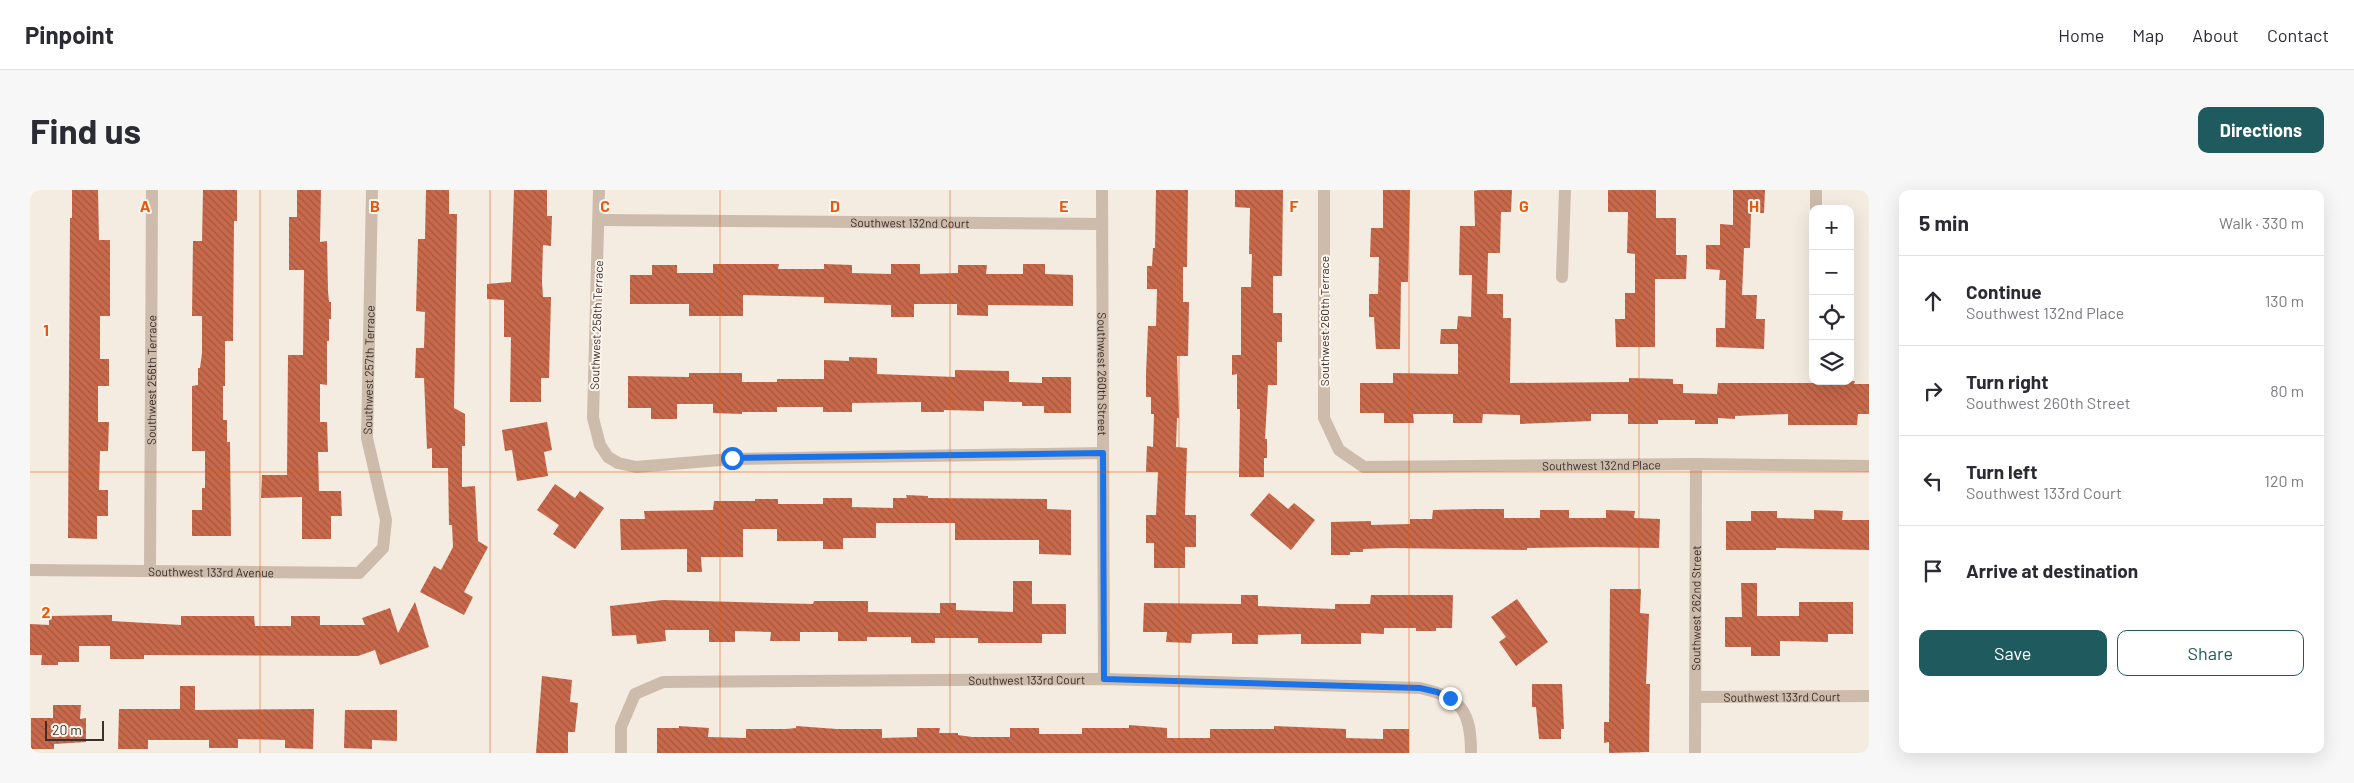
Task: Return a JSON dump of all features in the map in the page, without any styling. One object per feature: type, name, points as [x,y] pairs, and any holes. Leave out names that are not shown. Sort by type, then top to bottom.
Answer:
[{"type":"street","name":"Southwest 256th Terrace","points":[[150,570],[152,190]]},
{"type":"street","name":"Southwest 257th Terrace","points":[[372,190],[367,438],[386,520],[383,548]]},
{"type":"street","name":"Southwest 258th Terrace","points":[[599,190],[593,418],[600,445],[608,457],[618,463],[636,467],[732,458],[1103,453]]},
{"type":"street","name":"Southwest 260th Street","points":[[1102,190],[1104,679]]},
{"type":"street","name":"Southwest 260th Terrace","points":[[1324,190],[1324,418],[1339,450]]},
{"type":"street","points":[[1562,277],[1565,190]]},
{"type":"street","points":[[1816,190],[1816,205]]},
{"type":"street","name":"Southwest 132nd Court","points":[[599,220],[1101,224]]},
{"type":"street","name":"Southwest 132nd Place","points":[[1339,450],[1364,467],[1696,464],[1869,466]]},
{"type":"street","name":"Southwest 262nd Street","points":[[1695,753],[1696,464]]},
{"type":"street","name":"Southwest 133rd Avenue","points":[[30,570],[359,573],[383,548]]},
{"type":"street","name":"Southwest 133rd Court","points":[[622,753],[621,727],[635,694],[663,682],[1104,679],[1420,688],[1437,692],[1460,705],[1468,717],[1471,753]]},
{"type":"street","name":"Southwest 133rd Court","points":[[1696,697],[1869,696]]},
{"type":"building","points":[[72,190],[98,190],[99,240],[110,240],[110,316],[100,316],[100,359],[109,359],[109,386],[98,386],[98,422],[109,422],[108,451],[100,451],[99,490],[108,490],[108,516],[97,516],[97,539],[68,538],[70,218],[72,218]]},
{"type":"building","points":[[203,190],[237,190],[237,221],[234,221],[233,341],[225,341],[225,386],[223,386],[223,420],[227,420],[227,442],[230,442],[231,536],[192,536],[192,510],[202,510],[202,488],[205,488],[205,451],[192,451],[192,386],[198,385],[198,368],[200,368],[202,353],[202,316],[192,316],[193,241],[202,241]]},
{"type":"building","points":[[297,190],[321,190],[320,242],[327,241],[328,291],[329,302],[331,302],[331,319],[329,319],[329,341],[327,341],[327,385],[320,384],[320,422],[327,422],[328,452],[318,452],[319,491],[341,491],[342,516],[331,516],[331,539],[302,539],[302,497],[261,498],[262,475],[287,475],[288,355],[303,355],[304,270],[289,270],[289,217],[297,217]]},
{"type":"building","points":[[426,190],[449,190],[449,214],[457,214],[454,408],[465,414],[465,446],[462,446],[462,487],[475,486],[478,541],[488,547],[464,592],[473,597],[464,615],[420,592],[434,566],[441,570],[453,547],[452,525],[449,525],[448,468],[432,468],[432,448],[427,449],[424,378],[415,378],[416,348],[424,348],[425,312],[416,311],[418,239],[425,239]]},
{"type":"building","points":[[514,190],[547,190],[547,216],[552,216],[551,246],[543,245],[543,297],[551,297],[549,378],[541,378],[541,402],[510,402],[511,337],[504,337],[504,300],[487,299],[487,284],[511,282]]},
{"type":"building","points":[[1156,190],[1188,190],[1187,267],[1183,267],[1183,302],[1189,302],[1188,356],[1177,356],[1179,418],[1177,418],[1176,447],[1187,448],[1185,515],[1196,515],[1196,547],[1185,547],[1185,568],[1154,568],[1154,543],[1146,543],[1146,515],[1156,515],[1158,472],[1146,472],[1147,446],[1153,447],[1154,414],[1151,414],[1151,397],[1146,397],[1148,326],[1156,326],[1157,289],[1147,289],[1147,266],[1152,266],[1153,248],[1155,248]]},
{"type":"building","points":[[1235,190],[1283,190],[1282,276],[1273,276],[1273,313],[1282,313],[1282,342],[1277,342],[1277,385],[1268,385],[1265,439],[1267,439],[1267,458],[1264,458],[1264,477],[1239,477],[1240,409],[1237,409],[1237,374],[1232,375],[1232,355],[1241,355],[1241,287],[1251,287],[1252,254],[1249,254],[1250,208],[1235,207]]},
{"type":"building","points":[[1383,190],[1410,190],[1408,282],[1401,282],[1400,349],[1376,349],[1374,317],[1369,317],[1369,294],[1378,294],[1379,257],[1370,257],[1371,228],[1383,228]]},
{"type":"building","points":[[1512,190],[1511,212],[1501,212],[1500,253],[1488,253],[1487,294],[1503,294],[1503,318],[1511,318],[1510,383],[1629,382],[1629,378],[1673,379],[1673,384],[1683,384],[1683,393],[1717,394],[1718,383],[1869,384],[1869,414],[1858,414],[1857,425],[1788,425],[1788,414],[1735,416],[1735,419],[1718,418],[1718,424],[1695,424],[1695,420],[1658,420],[1658,424],[1628,424],[1628,414],[1591,414],[1591,421],[1520,424],[1520,415],[1483,414],[1482,423],[1453,423],[1453,414],[1413,414],[1414,423],[1384,423],[1384,413],[1360,413],[1360,383],[1393,383],[1393,373],[1458,374],[1458,344],[1440,344],[1441,329],[1457,329],[1458,316],[1471,317],[1472,275],[1459,275],[1460,226],[1475,226],[1474,191]]},
{"type":"building","points":[[1608,190],[1656,190],[1656,218],[1676,218],[1676,255],[1687,255],[1686,279],[1655,279],[1655,347],[1616,347],[1615,319],[1625,319],[1625,293],[1635,293],[1635,254],[1627,253],[1628,212],[1608,212]]},
{"type":"building","points":[[1733,190],[1765,190],[1764,213],[1751,213],[1750,248],[1744,248],[1742,295],[1757,295],[1756,319],[1765,319],[1764,349],[1716,347],[1716,328],[1725,328],[1726,280],[1719,280],[1720,270],[1706,269],[1706,245],[1720,245],[1720,224],[1733,225]]},
{"type":"building","points":[[713,264],[779,264],[778,269],[824,269],[824,264],[852,265],[852,273],[891,274],[891,264],[920,264],[920,274],[958,273],[958,265],[987,265],[986,274],[1023,274],[1023,264],[1045,264],[1045,274],[1073,275],[1073,306],[988,305],[988,316],[957,315],[957,304],[914,304],[914,317],[891,317],[891,305],[824,303],[824,297],[743,295],[743,316],[689,316],[689,304],[630,304],[630,275],[652,275],[652,265],[677,265],[677,273],[713,273]]},
{"type":"building","points":[[849,357],[877,358],[877,374],[955,377],[955,370],[1009,371],[1009,382],[1042,383],[1042,377],[1071,377],[1071,413],[1044,413],[1044,406],[1022,406],[1022,402],[984,401],[984,411],[944,410],[944,412],[921,412],[921,402],[852,403],[852,412],[823,412],[823,407],[777,407],[777,412],[742,412],[742,414],[713,413],[713,404],[677,404],[677,419],[651,419],[651,408],[628,408],[628,376],[689,377],[689,373],[742,373],[742,382],[777,382],[777,379],[824,379],[824,360],[849,361]]},
{"type":"building","points":[[547,422],[552,450],[544,452],[548,476],[517,481],[512,450],[505,451],[502,430]]},
{"type":"building","points":[[555,484],[575,498],[580,491],[604,508],[575,549],[553,534],[559,525],[537,510]]},
{"type":"building","points":[[1269,493],[1288,509],[1294,503],[1315,520],[1291,550],[1250,515]]},
{"type":"building","points":[[906,495],[928,496],[928,498],[1047,499],[1047,509],[1071,510],[1071,555],[1039,554],[1039,540],[955,540],[955,523],[876,523],[876,538],[843,538],[843,549],[823,549],[823,541],[777,541],[777,529],[743,529],[743,557],[701,557],[702,572],[687,572],[687,549],[621,550],[620,519],[645,519],[644,511],[713,510],[714,501],[755,501],[755,499],[778,499],[778,504],[823,504],[823,498],[852,498],[852,507],[893,508],[893,498],[907,498]]},
{"type":"building","points":[[1504,509],[1504,518],[1540,518],[1540,510],[1569,510],[1569,518],[1606,518],[1606,510],[1635,511],[1634,518],[1660,519],[1659,548],[1527,548],[1527,550],[1391,548],[1363,549],[1363,552],[1350,552],[1350,555],[1331,555],[1331,522],[1371,521],[1371,525],[1410,524],[1410,519],[1432,519],[1433,510]]},
{"type":"building","points":[[1814,510],[1843,511],[1842,520],[1869,520],[1869,550],[1776,548],[1776,550],[1726,550],[1726,521],[1751,521],[1751,511],[1777,511],[1777,518],[1814,519]]},
{"type":"building","points":[[1013,581],[1032,581],[1032,604],[1066,604],[1066,634],[1042,634],[1042,643],[978,643],[978,638],[935,638],[935,643],[911,643],[911,637],[867,637],[867,641],[838,641],[838,632],[800,632],[800,641],[770,641],[771,632],[735,631],[735,642],[709,642],[709,630],[665,630],[666,641],[637,644],[636,635],[612,636],[610,606],[663,600],[813,604],[814,601],[868,601],[868,612],[940,613],[940,603],[956,603],[956,610],[1013,612]]},
{"type":"building","points":[[1741,583],[1757,583],[1757,616],[1799,616],[1799,602],[1853,602],[1853,634],[1828,634],[1828,642],[1780,641],[1780,656],[1751,656],[1751,647],[1725,647],[1725,617],[1742,617]]},
{"type":"building","points":[[1610,589],[1641,589],[1640,613],[1649,614],[1646,684],[1650,684],[1649,752],[1609,753],[1609,742],[1604,743],[1604,722],[1609,722]]},
{"type":"building","points":[[1241,595],[1258,595],[1258,606],[1335,609],[1335,604],[1370,604],[1371,595],[1453,595],[1452,628],[1436,628],[1436,631],[1416,631],[1416,628],[1384,628],[1384,634],[1361,633],[1361,644],[1301,644],[1301,634],[1258,635],[1258,644],[1232,644],[1232,633],[1192,634],[1191,643],[1166,642],[1167,632],[1143,632],[1144,603],[1241,604]]},
{"type":"building","points":[[1517,599],[1548,642],[1516,666],[1499,642],[1506,637],[1491,617]]},
{"type":"building","points":[[415,602],[429,647],[380,665],[375,650],[358,656],[144,655],[144,659],[110,659],[110,646],[79,646],[79,662],[58,662],[58,665],[41,665],[42,655],[30,655],[30,624],[49,625],[49,616],[112,615],[112,621],[181,625],[181,616],[254,616],[255,626],[291,626],[291,616],[320,616],[320,625],[365,625],[362,618],[390,608],[398,633]]},
{"type":"building","points":[[542,676],[572,680],[570,702],[578,703],[575,732],[568,732],[568,753],[536,753]]},
{"type":"building","points":[[1532,684],[1562,684],[1564,729],[1561,729],[1561,739],[1539,739],[1536,707],[1532,707]]},
{"type":"building","points":[[180,686],[195,686],[195,710],[314,709],[313,749],[285,748],[285,740],[238,739],[238,748],[209,748],[209,740],[148,740],[148,749],[118,749],[119,709],[180,709]]},
{"type":"building","points":[[53,705],[81,705],[80,719],[86,718],[86,742],[54,744],[54,749],[31,749],[31,718],[53,718]]},
{"type":"building","points":[[345,710],[397,710],[397,741],[372,740],[372,749],[344,748]]},
{"type":"building","points":[[1129,725],[1167,728],[1167,738],[1210,738],[1210,729],[1274,729],[1274,726],[1346,729],[1346,738],[1383,739],[1383,729],[1409,729],[1409,753],[657,753],[657,728],[679,728],[679,726],[709,728],[708,737],[746,738],[746,729],[786,729],[796,728],[796,726],[837,729],[882,729],[882,738],[917,737],[917,728],[940,728],[939,733],[958,733],[958,735],[972,737],[1010,737],[1010,728],[1039,728],[1039,734],[1082,734],[1082,728],[1129,728]]},
{"type":"route","points":[[732,458],[1103,453],[1104,679],[1420,688],[1437,692],[1450,698]]}]
